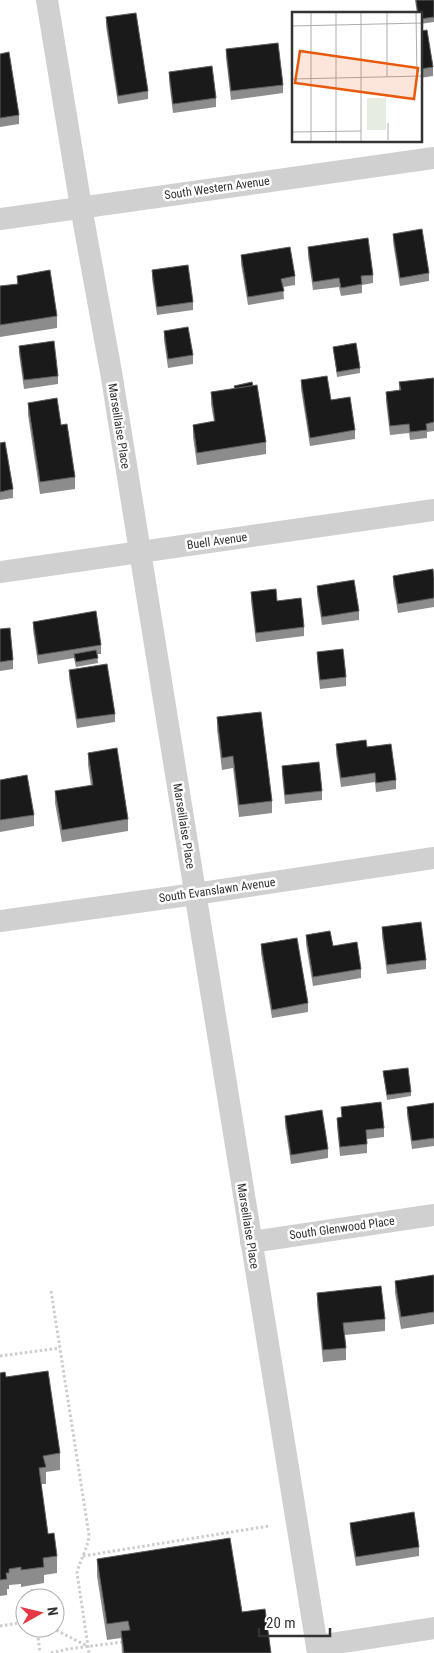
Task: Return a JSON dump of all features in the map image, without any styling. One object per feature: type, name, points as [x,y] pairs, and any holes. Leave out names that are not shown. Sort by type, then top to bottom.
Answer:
[{"type":"street","name":"Marseillaise Place","points":[[47,0],[110,372],[317,1649]]},
{"type":"street","name":"South Western Avenue","points":[[0,219],[434,158]]},
{"type":"street","name":"Buell Avenue","points":[[0,572],[434,510]]},
{"type":"street","name":"South Evanslawn Avenue","points":[[0,921],[434,858]]},
{"type":"street","name":"South Glenwood Place","points":[[251,1242],[434,1215]]},
{"type":"street","points":[[317,1649],[434,1628]]},
{"type":"path","points":[[51,1291],[88,1535],[88,1545],[82,1556],[77,1573],[89,1653]]},
{"type":"path","points":[[0,1356],[60,1348]]},
{"type":"path","points":[[82,1556],[269,1526]]},
{"type":"path","points":[[0,1626],[15,1624]]},
{"type":"path","points":[[65,1634],[88,1646]]},
{"type":"path","points":[[38,1638],[40,1653]]},
{"type":"path","points":[[51,1653],[128,1641]]},
{"type":"building","points":[[416,0],[434,0],[434,17],[422,19],[422,12],[418,12]]},
{"type":"building","points":[[136,13],[148,91],[118,96],[106,17]]},
{"type":"building","points":[[427,30],[433,67],[422,69],[422,31]]},
{"type":"building","points":[[278,43],[283,85],[231,91],[226,49]]},
{"type":"building","points":[[9,52],[19,115],[0,118],[0,54]]},
{"type":"building","points":[[212,66],[216,98],[173,104],[169,72]]},
{"type":"building","points":[[422,229],[429,273],[400,278],[393,234]]},
{"type":"building","points":[[368,238],[373,275],[361,276],[362,284],[341,288],[339,278],[313,282],[308,247]]},
{"type":"building","points":[[290,247],[295,276],[281,279],[284,291],[248,297],[241,255]]},
{"type":"building","points":[[188,265],[193,302],[157,307],[152,270]]},
{"type":"building","points":[[50,270],[57,316],[0,325],[0,286],[18,284],[17,276]]},
{"type":"building","points":[[188,327],[193,355],[168,359],[164,331]]},
{"type":"building","points":[[54,341],[58,376],[24,380],[19,346]]},
{"type":"building","points":[[356,343],[360,368],[337,372],[333,347]]},
{"type":"building","points":[[327,376],[331,400],[350,397],[355,430],[310,438],[301,380]]},
{"type":"building","points":[[434,378],[434,422],[426,424],[427,430],[410,432],[409,424],[390,426],[386,392],[401,390],[399,382]]},
{"type":"building","points":[[252,382],[253,386],[235,389],[234,386]]},
{"type":"building","points":[[257,385],[266,442],[197,453],[193,425],[215,421],[211,392]]},
{"type":"building","points":[[57,398],[61,425],[67,424],[75,477],[40,482],[28,403]]},
{"type":"building","points":[[5,442],[13,489],[0,492],[0,443]]},
{"type":"building","points":[[433,569],[434,598],[398,604],[393,576]]},
{"type":"building","points":[[354,580],[359,611],[322,617],[317,586]]},
{"type":"building","points":[[276,589],[277,601],[301,598],[304,627],[256,633],[251,592]]},
{"type":"building","points":[[96,611],[101,645],[38,655],[33,622]]},
{"type":"building","points":[[10,628],[13,660],[0,662],[0,629]]},
{"type":"building","points":[[343,649],[346,677],[320,680],[317,652]]},
{"type":"building","points":[[96,650],[98,658],[76,662],[74,654]]},
{"type":"building","points":[[107,664],[115,714],[77,719],[69,670]]},
{"type":"building","points":[[261,712],[272,801],[239,805],[233,756],[222,758],[217,717]]},
{"type":"building","points":[[366,740],[367,747],[391,744],[396,780],[376,783],[375,773],[341,778],[336,744]]},
{"type":"building","points":[[117,748],[128,819],[62,830],[55,791],[93,785],[88,753]]},
{"type":"building","points":[[319,762],[322,791],[285,795],[282,766]]},
{"type":"building","points":[[27,775],[34,815],[0,820],[0,780]]},
{"type":"building","points":[[421,922],[426,960],[387,965],[382,927]]},
{"type":"building","points":[[330,931],[333,946],[357,942],[361,969],[313,977],[306,935]]},
{"type":"building","points":[[297,938],[308,1003],[272,1010],[261,944]]},
{"type":"building","points":[[408,1068],[411,1092],[387,1095],[383,1071]]},
{"type":"building","points":[[381,1102],[384,1128],[366,1130],[367,1144],[340,1147],[337,1118],[342,1117],[341,1107]]},
{"type":"building","points":[[434,1103],[434,1138],[412,1141],[407,1107]]},
{"type":"building","points":[[322,1110],[328,1149],[291,1155],[285,1116]]},
{"type":"building","points":[[434,1275],[434,1312],[401,1317],[395,1281]]},
{"type":"building","points":[[381,1286],[385,1319],[343,1323],[346,1348],[323,1350],[317,1293]]},
{"type":"building","points":[[48,1371],[60,1453],[43,1456],[46,1467],[39,1468],[48,1534],[54,1533],[57,1556],[43,1558],[44,1567],[21,1570],[21,1567],[9,1569],[9,1573],[6,1573],[7,1579],[0,1580],[0,1373],[5,1372],[6,1377]]},
{"type":"building","points":[[414,1512],[419,1547],[356,1557],[350,1523]]},
{"type":"building","points":[[230,1538],[242,1612],[265,1609],[271,1653],[124,1653],[121,1631],[130,1630],[128,1621],[107,1624],[97,1559]]}]
